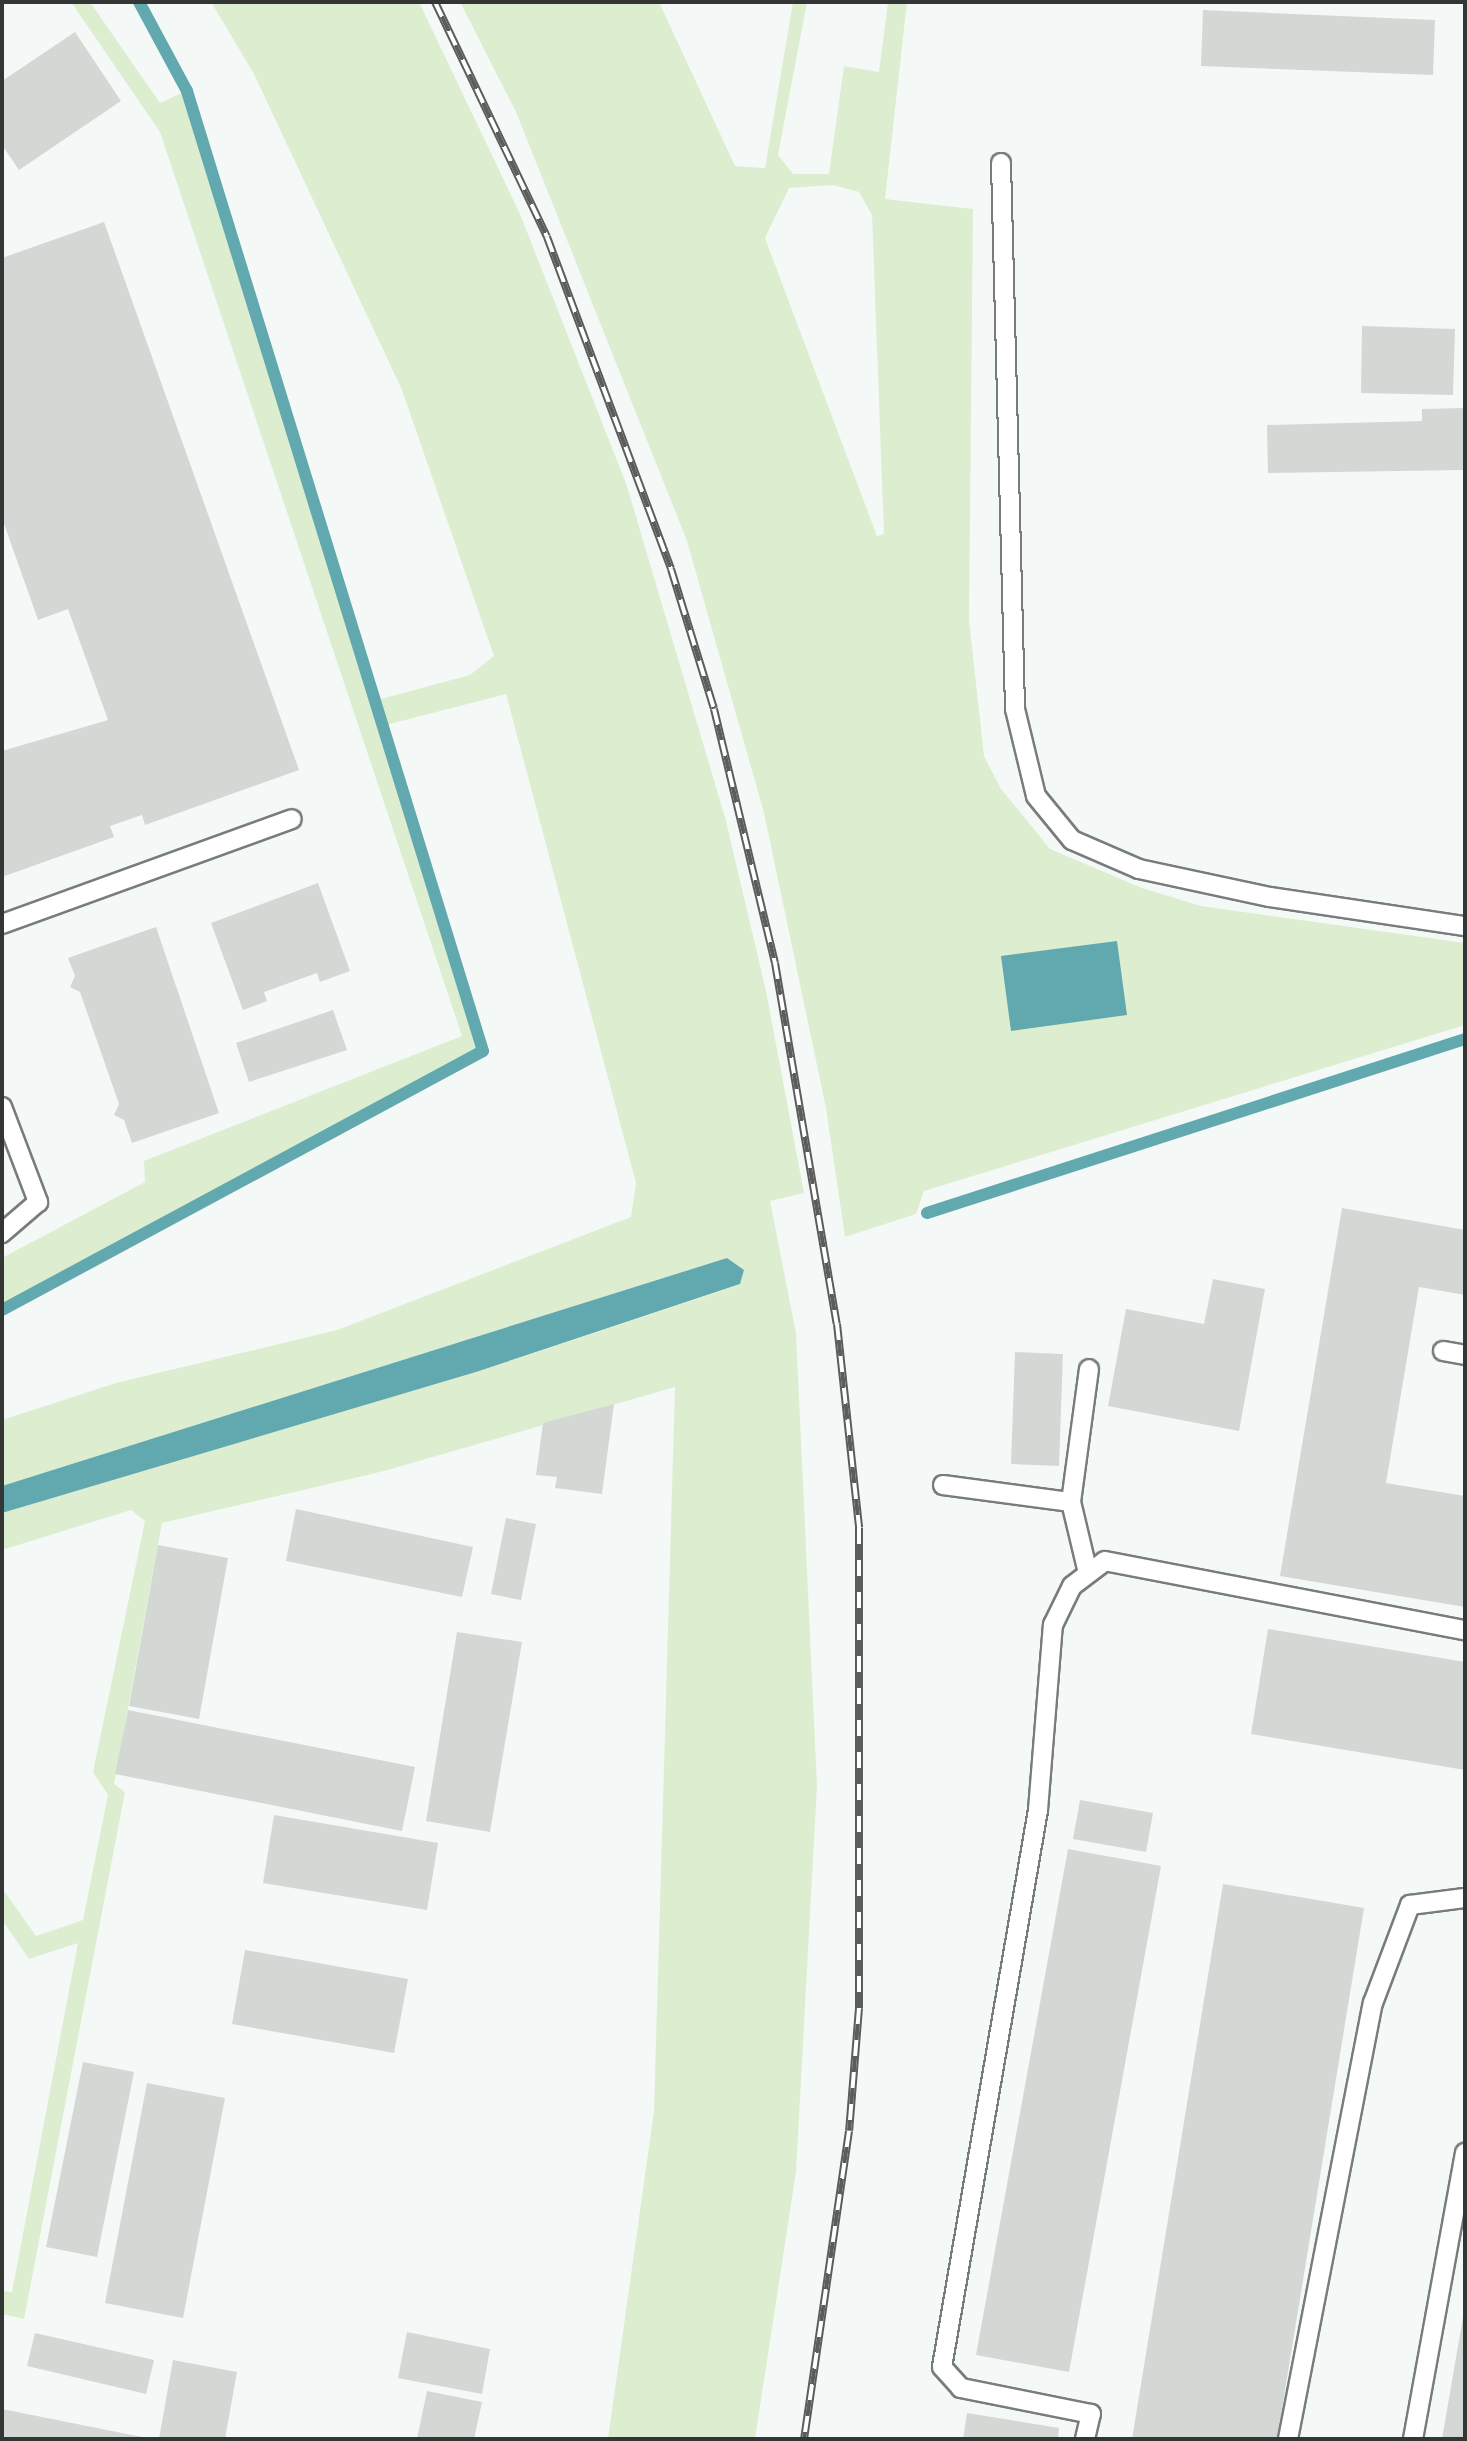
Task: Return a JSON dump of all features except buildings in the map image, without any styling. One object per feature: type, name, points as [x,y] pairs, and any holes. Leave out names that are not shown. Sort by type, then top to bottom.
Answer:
[{"type":"lane","points":[[1001,163],[1014,696],[1036,796],[1072,840],[1139,869],[1270,897],[1465,926]]},
{"type":"lane","points":[[2,924],[292,819]]},
{"type":"lane","points":[[2,1107],[38,1202],[2,1233]]},
{"type":"lane","points":[[1443,1351],[1465,1355]]},
{"type":"lane","points":[[1087,1569],[1072,1502],[1089,1369]]},
{"type":"lane","points":[[943,1485],[1072,1502]]},
{"type":"lane","points":[[1085,2439],[1091,2414],[961,2388],[942,2367],[1038,1810],[1053,1625],[1087,1569],[1105,1562],[1465,1630]]},
{"type":"lane","points":[[1288,2439],[1373,2003],[1410,1905],[1465,1898]]},
{"type":"lane","points":[[1413,2439],[1465,2153]]},
{"type":"green space","points":[[71,2],[90,2],[160,103],[184,92],[479,1050],[2,1306],[2,1258],[145,1182],[144,1161],[462,1036],[160,132]]},
{"type":"green space","points":[[211,2],[419,2],[520,214],[627,486],[726,821],[766,991],[804,1193],[770,1201],[796,1333],[817,1786],[796,2172],[755,2439],[608,2439],[654,2111],[675,1387],[384,1471],[162,1523],[114,1784],[125,1792],[24,2319],[2,2314],[2,2291],[12,2292],[78,1943],[29,1959],[2,1920],[2,1888],[36,1936],[83,1920],[108,1795],[93,1772],[145,1521],[131,1510],[2,1550],[2,1513],[476,1372],[739,1285],[744,1271],[727,1258],[2,1486],[2,1420],[116,1383],[337,1330],[631,1217],[636,1183],[506,694],[386,725],[377,700],[470,675],[494,656],[402,390],[254,74]]},
{"type":"green space","points":[[460,2],[659,2],[735,166],[765,168],[793,2],[807,2],[778,155],[793,174],[829,174],[844,66],[879,72],[888,2],[907,2],[885,199],[973,209],[969,620],[984,756],[1001,789],[1050,849],[1142,888],[1201,906],[1465,943],[1465,1025],[924,1191],[916,1214],[845,1237],[826,1108],[764,813],[687,541],[516,112]],"holes":[[[833,185],[859,192],[872,215],[884,534],[877,536],[765,238],[789,188]]]},
{"type":"water","points":[[1117,941],[1127,1015],[1011,1031],[1001,956]]},
{"type":"water","points":[[727,1258],[744,1270],[740,1284],[476,1372],[2,1513],[2,1486]]},
{"type":"waterway","points":[[2,1310],[483,1051],[187,91],[139,2]]},
{"type":"waterway","points":[[927,1213],[1465,1039]]},
{"type":"railway","points":[[435,2],[547,237],[671,569],[714,709],[775,963],[837,1324],[859,1528],[859,2008],[849,2131],[804,2439]]}]
